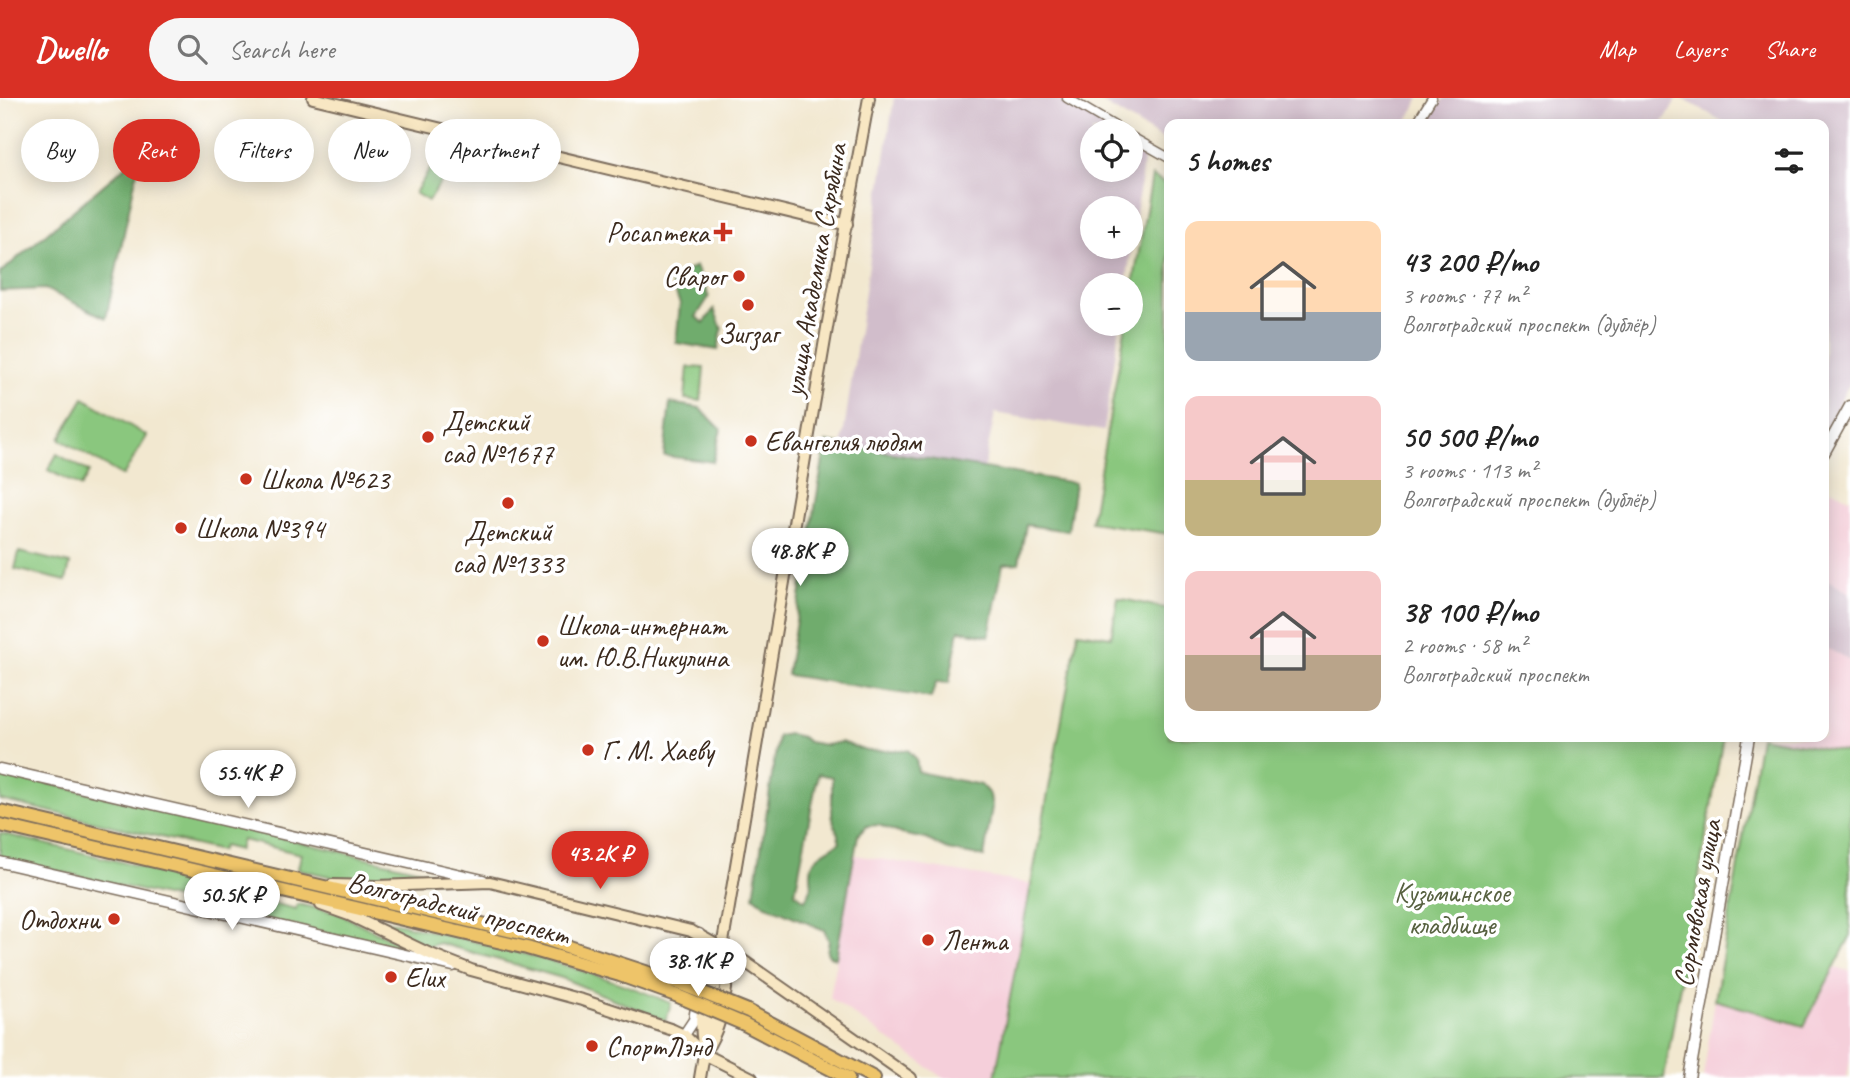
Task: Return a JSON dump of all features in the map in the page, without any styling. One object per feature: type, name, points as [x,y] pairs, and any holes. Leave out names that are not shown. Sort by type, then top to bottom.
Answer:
[{"type":"main road","points":[[313,98],[847,224]]},
{"type":"main road","name":"улица Академика Скрябина","points":[[704,1054],[717,1031],[726,985],[728,973],[723,947],[828,322],[869,98]]},
{"type":"main road","name":"Волгоградский проспект","points":[[0,811],[542,938],[746,1018],[874,1078]]},
{"type":"main road","name":"Волгоградский проспект","points":[[0,825],[527,948],[674,988]]},
{"type":"main road","points":[[298,881],[359,886],[490,882],[691,930],[723,947],[911,1078]]},
{"type":"main road","points":[[268,887],[349,915],[428,953],[471,970],[615,1010],[684,1035],[704,1054],[747,1076]]},
{"type":"main road","name":"улица Академика Скрябина","points":[[700,1078],[704,1054],[700,1026],[710,968],[723,947]]},
{"type":"main road","name":"Волгоградский проспект","points":[[746,1018],[848,1078]]},
{"type":"main road","points":[[729,1078],[747,1076]]},
{"type":"street","points":[[1067,98],[1103,119]]},
{"type":"street","points":[[1419,119],[1432,98]]},
{"type":"street","points":[[1143,143],[1164,155]]},
{"type":"street","points":[[1829,444],[1850,406]]},
{"type":"street","name":"Сормовская улица","points":[[1689,1078],[1748,742]]},
{"type":"street","points":[[0,769],[490,882]]},
{"type":"street","points":[[0,862],[471,970]]},
{"type":"street","points":[[684,1035],[694,1020],[705,952],[699,934]]},
{"type":"shaded area","points":[[894,98],[1060,98],[1095,119],[1080,119],[1080,182],[1140,182],[1138,196],[1080,196],[1080,259],[1130,259],[1128,273],[1080,273],[1080,336],[1118,336],[1104,431],[995,413],[984,468],[842,444]]},
{"type":"shaded area","points":[[1094,98],[1420,98],[1408,119],[1164,119],[1164,140],[1143,127],[1143,119],[1129,119]]},
{"type":"shaded area","points":[[1444,98],[1678,98],[1665,119],[1431,119]]},
{"type":"shaded area","points":[[1682,98],[1850,98],[1850,383],[1829,422],[1829,119],[1718,119]]},
{"type":"shaded area","points":[[1831,489],[1850,499],[1850,593],[1829,581]]},
{"type":"shaded area","points":[[1829,581],[1850,593],[1850,660],[1829,650]]},
{"type":"shaded area","points":[[1829,650],[1850,660],[1850,753],[1789,742],[1829,742]]},
{"type":"shaded area","points":[[855,855],[1031,884],[995,1078],[943,1078],[830,998]]},
{"type":"shaded area","points":[[1834,968],[1850,971],[1850,1059],[1847,1078],[1703,1078],[1715,1000],[1804,1026]]},
{"type":"green space","points":[[1152,176],[1164,183],[1164,533],[1091,522],[1124,336],[1143,336],[1143,273],[1135,273],[1138,259],[1143,259],[1143,228]]},
{"type":"green space","points":[[113,177],[113,182],[135,182],[106,318],[45,289],[0,291],[0,273]]},
{"type":"green space","points":[[425,177],[425,182],[441,182],[428,201],[415,193]]},
{"type":"green space","points":[[696,266],[709,297],[696,317],[704,323],[714,309],[722,329],[718,350],[676,343],[680,304],[670,279]]},
{"type":"green space","points":[[688,367],[704,368],[701,401],[685,399]]},
{"type":"green space","points":[[84,398],[147,436],[123,476],[60,439]]},
{"type":"green space","points":[[670,403],[700,408],[721,429],[713,462],[664,456]]},
{"type":"green space","points":[[826,442],[1075,483],[1068,531],[1026,525],[1019,563],[1003,564],[989,636],[959,630],[949,683],[936,682],[931,698],[787,675]]},
{"type":"green space","points":[[57,454],[89,472],[81,487],[48,470]]},
{"type":"green space","points":[[19,552],[70,564],[66,581],[15,569]]},
{"type":"green space","name":"Кузьминское кладбище","points":[[1118,598],[1164,608],[1164,742],[1722,742],[1664,1078],[995,1078],[1078,632],[1111,637]]},
{"type":"green space","points":[[789,734],[802,737],[808,742],[826,745],[841,742],[866,751],[908,750],[916,759],[918,772],[981,785],[990,795],[992,807],[984,857],[948,850],[926,839],[901,834],[879,825],[867,826],[858,835],[836,958],[829,956],[829,941],[824,930],[764,904],[754,896],[778,736]],"holes":[[[818,774],[832,777],[832,815],[840,842],[820,854],[814,861],[811,889],[805,900],[795,893]]]},
{"type":"green space","points":[[1759,742],[1788,742],[1850,753],[1850,937],[1804,1026],[1715,1000]]},
{"type":"green space","points":[[0,772],[441,875],[442,880],[353,882],[298,869],[301,854],[242,840],[239,850],[223,846],[221,851],[0,800]]},
{"type":"green space","points":[[0,833],[214,884],[213,889],[296,909],[297,904],[338,913],[425,956],[0,858]]},
{"type":"green space","points":[[357,914],[516,952],[594,974],[671,1003],[666,1021],[562,978],[439,943],[427,947]]},
{"type":"place","name":"Росаптека","points":[[723,232]]},
{"type":"place","name":"Сварог","points":[[739,276]]},
{"type":"place","name":"Зигзаг","points":[[748,305]]},
{"type":"place","name":"Детский сад №1677","points":[[428,437]]},
{"type":"place","name":"Евангелия людям","points":[[751,441]]},
{"type":"place","name":"Школа №623","points":[[246,479]]},
{"type":"place","name":"Детский сад №1333","points":[[508,503]]},
{"type":"place","name":"Школа №394","points":[[181,528]]},
{"type":"place","name":"Школа-интернат им. Ю.В.Никулина","points":[[543,641]]},
{"type":"place","name":"Г. М. Хаеву","points":[[588,750]]},
{"type":"place","name":"Отдохни","points":[[114,919]]},
{"type":"place","name":"Лента","points":[[928,940]]},
{"type":"place","name":"Elux","points":[[391,977]]},
{"type":"place","name":"СпортЛэнд","points":[[592,1046]]}]
